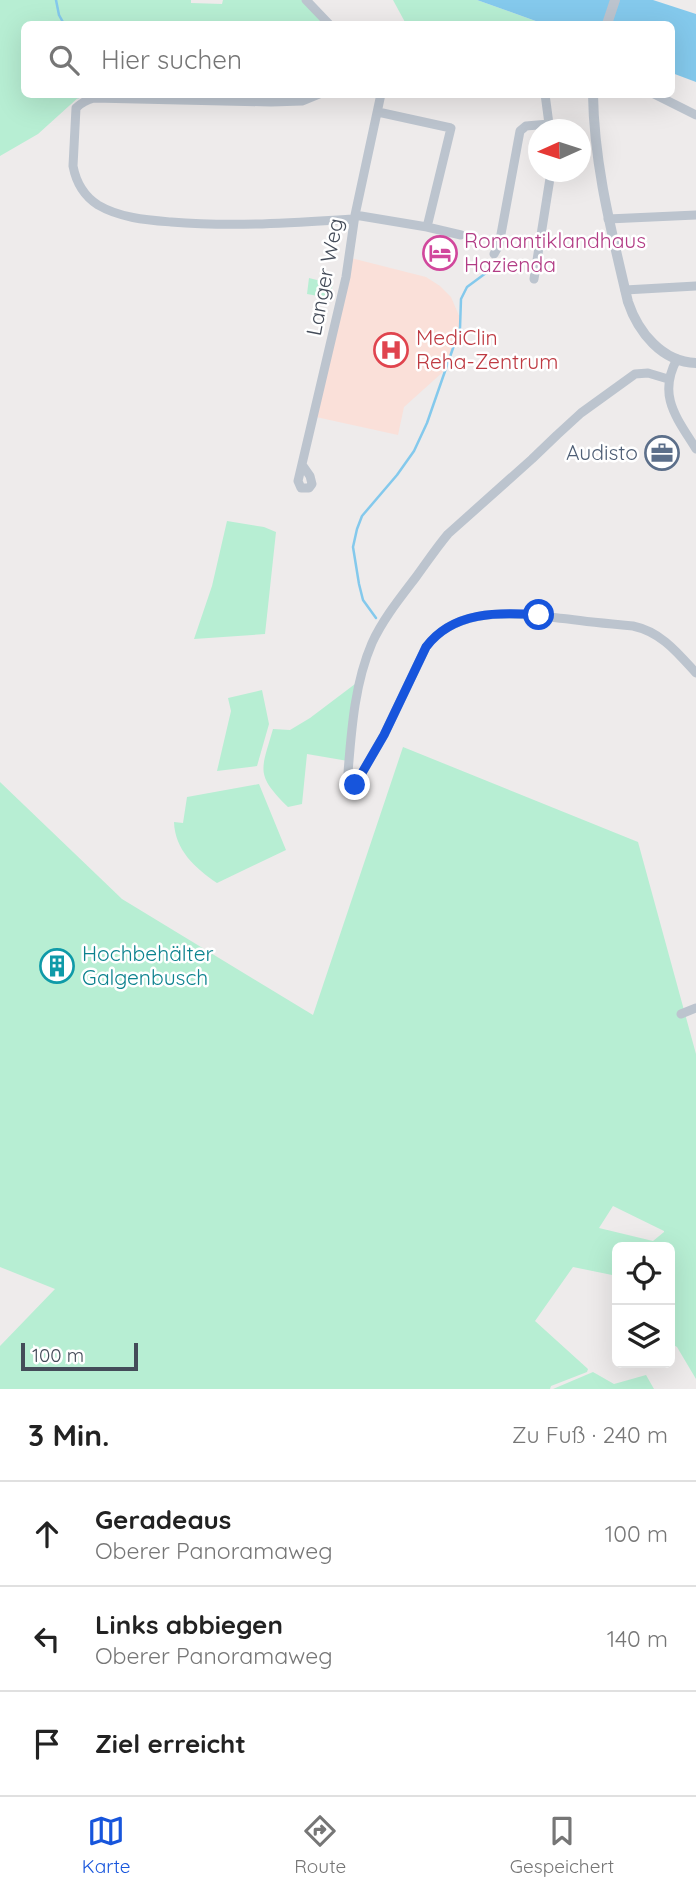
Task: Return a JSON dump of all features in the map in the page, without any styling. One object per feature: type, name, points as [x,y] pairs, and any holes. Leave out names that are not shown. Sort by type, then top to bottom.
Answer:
[{"type":"street","points":[[306,0],[326,21]]},
{"type":"street","points":[[608,21],[615,0]]},
{"type":"street","points":[[309,98],[302,101],[271,102],[94,98],[76,108],[73,166],[77,181],[83,192],[100,206],[145,219],[217,224],[273,224],[355,217],[427,227],[461,235]]},
{"type":"street","name":"Langer Weg","points":[[303,466],[346,277],[355,217],[380,98]]},
{"type":"street","points":[[546,98],[549,119]]},
{"type":"street","points":[[593,98],[600,178],[633,316],[645,334],[660,349],[677,359],[696,363]]},
{"type":"street","points":[[662,98],[696,115]]},
{"type":"street","points":[[378,112],[451,128],[427,227]]},
{"type":"street","points":[[494,254],[499,245],[520,131],[528,126]]},
{"type":"street","points":[[534,279],[549,182]]},
{"type":"street","points":[[608,219],[696,215]]},
{"type":"street","points":[[625,289],[696,286]]},
{"type":"street","points":[[677,359],[668,379],[670,404],[696,449]]},
{"type":"street","points":[[668,379],[642,372],[607,394],[557,435],[439,546],[395,605],[372,643],[360,679],[354,712],[347,785],[351,789],[355,785],[384,735],[432,638],[459,621],[508,613],[633,626],[661,637],[696,673]]},
{"type":"street","points":[[681,1014],[696,1008]]},
{"type":"shaded area","name":"MediClin Reha-Zentrum","points":[[351,258],[426,277],[451,297],[460,318],[459,329],[444,371],[404,407],[398,435],[316,417]]},
{"type":"green space","points":[[0,0],[191,0],[191,3],[222,4],[223,0],[303,0],[323,21],[21,21],[21,98],[78,98],[38,134],[0,156]]},
{"type":"green space","points":[[393,0],[477,0],[536,21],[404,21]]},
{"type":"green space","points":[[309,278],[333,284],[329,298],[307,294]]},
{"type":"green space","points":[[227,521],[264,527],[276,532],[265,634],[194,639],[212,586]]},
{"type":"green space","points":[[359,681],[348,761],[307,754],[302,804],[288,807],[270,787],[264,771],[273,729],[290,730]]},
{"type":"green space","points":[[262,690],[269,724],[257,766],[217,771],[231,711],[228,698]]},
{"type":"green space","points":[[403,747],[638,842],[696,1054],[696,1379],[675,1346],[675,1242],[612,1242],[612,1275],[573,1267],[535,1321],[588,1369],[587,1372],[551,1386],[550,1389],[0,1389],[0,1346],[55,1289],[0,1267],[0,782],[122,899],[313,1015]],"holes":[[[613,1206],[664,1232],[653,1241],[599,1228]]]},
{"type":"green space","points":[[259,784],[286,850],[217,883],[201,871],[182,850],[174,822],[183,823],[187,797]]},
{"type":"green space","points":[[593,1372],[614,1384],[646,1375],[654,1389],[553,1389]]},
{"type":"water","points":[[477,0],[653,0],[696,14],[696,82],[675,74],[675,21],[536,21]]},
{"type":"waterway","points":[[56,0],[62,21]]},
{"type":"waterway","points":[[376,618],[363,600],[359,584],[353,547],[357,529],[362,516],[414,451],[427,423],[460,328],[461,299],[467,287],[490,270]]},
{"type":"place","name":"Romantiklandhaus Hazienda","points":[[440,253]]},
{"type":"place","name":"MediClin Reha-Zentrum","points":[[391,350]]},
{"type":"place","name":"Audisto","points":[[662,453]]},
{"type":"place","name":"Hochbehälter Galgenbusch","points":[[57,966]]},
{"type":"route","points":[[355,785],[384,735],[432,638],[459,621],[474,617],[508,613],[539,615]]}]
